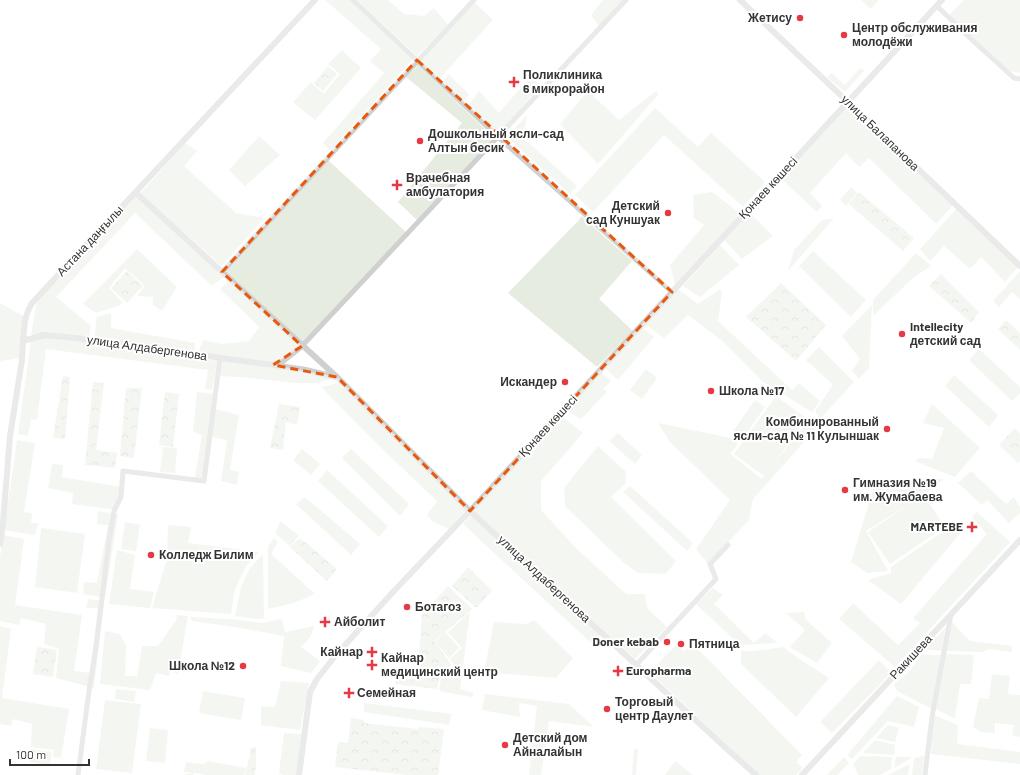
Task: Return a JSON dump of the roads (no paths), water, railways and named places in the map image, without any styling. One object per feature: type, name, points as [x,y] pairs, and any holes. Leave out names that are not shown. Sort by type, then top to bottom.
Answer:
[{"type":"street","name":"Астана даңғылы","points":[[0,544],[10,436],[22,360],[25,320],[32,303],[315,0]]},
{"type":"street","points":[[353,0],[498,137],[672,292]]},
{"type":"street","points":[[222,272],[474,0]]},
{"type":"street","points":[[272,365],[283,361],[302,346],[626,0]]},
{"type":"street","name":"улица Балапанова","points":[[740,0],[1020,266]]},
{"type":"street","name":"Қонаев көшесі","points":[[299,775],[310,692],[317,679],[336,655],[942,0]]},
{"type":"street","points":[[937,6],[1014,78],[1020,79]]},
{"type":"street","name":"улица Алдабергенова","points":[[136,192],[337,377],[470,510],[756,775]]},
{"type":"street","name":"улица Алдабергенова","points":[[23,341],[44,335],[196,354],[306,370],[337,377]]},
{"type":"street","points":[[78,775],[109,541],[114,511],[121,497],[124,471],[204,481],[220,358]]},
{"type":"street","name":"Ракишева","points":[[802,775],[1019,543]]},
{"type":"street","points":[[636,664],[716,579],[710,564],[728,545]]},
{"type":"street","points":[[925,775],[932,717],[951,614]]},
{"type":"place","name":"Жетису","points":[[800,18]]},
{"type":"place","name":"Центр обслуживания молодёжи","points":[[844,35]]},
{"type":"place","name":"Поликлиника 6 микрорайон","points":[[514,82]]},
{"type":"place","name":"Дошкольный ясли-сад Алтын бесик","points":[[420,141]]},
{"type":"place","name":"Врачебная амбулатория","points":[[397,185]]},
{"type":"place","name":"Детский сад Куншуак","points":[[668,213]]},
{"type":"place","name":"Intellecity детский сад","points":[[902,334]]},
{"type":"place","name":"Искандер","points":[[565,382]]},
{"type":"place","name":"Школа №17","points":[[711,391]]},
{"type":"place","name":"Комбинированный ясли-сад № 11 Кулыншак","points":[[887,429]]},
{"type":"place","name":"Гимназия №19 им. Жумабаева","points":[[845,490]]},
{"type":"place","name":"MARTEBE","points":[[972,527]]},
{"type":"place","name":"Колледж Билим","points":[[151,555]]},
{"type":"place","name":"Ботагоз","points":[[407,607]]},
{"type":"place","name":"Айболит","points":[[325,622]]},
{"type":"place","name":"Doner kebab","points":[[667,642]]},
{"type":"place","name":"Пятница","points":[[681,644]]},
{"type":"place","name":"Кайнар","points":[[372,652]]},
{"type":"place","name":"Кайнар медицинский центр","points":[[372,665]]},
{"type":"place","name":"Школа №12","points":[[243,666]]},
{"type":"place","name":"Europharma","points":[[618,671]]},
{"type":"place","name":"Семейная","points":[[349,693]]},
{"type":"place","name":"Торговый центр Даулет","points":[[607,709]]},
{"type":"place","name":"Детский дом Айналайын","points":[[505,745]]}]
